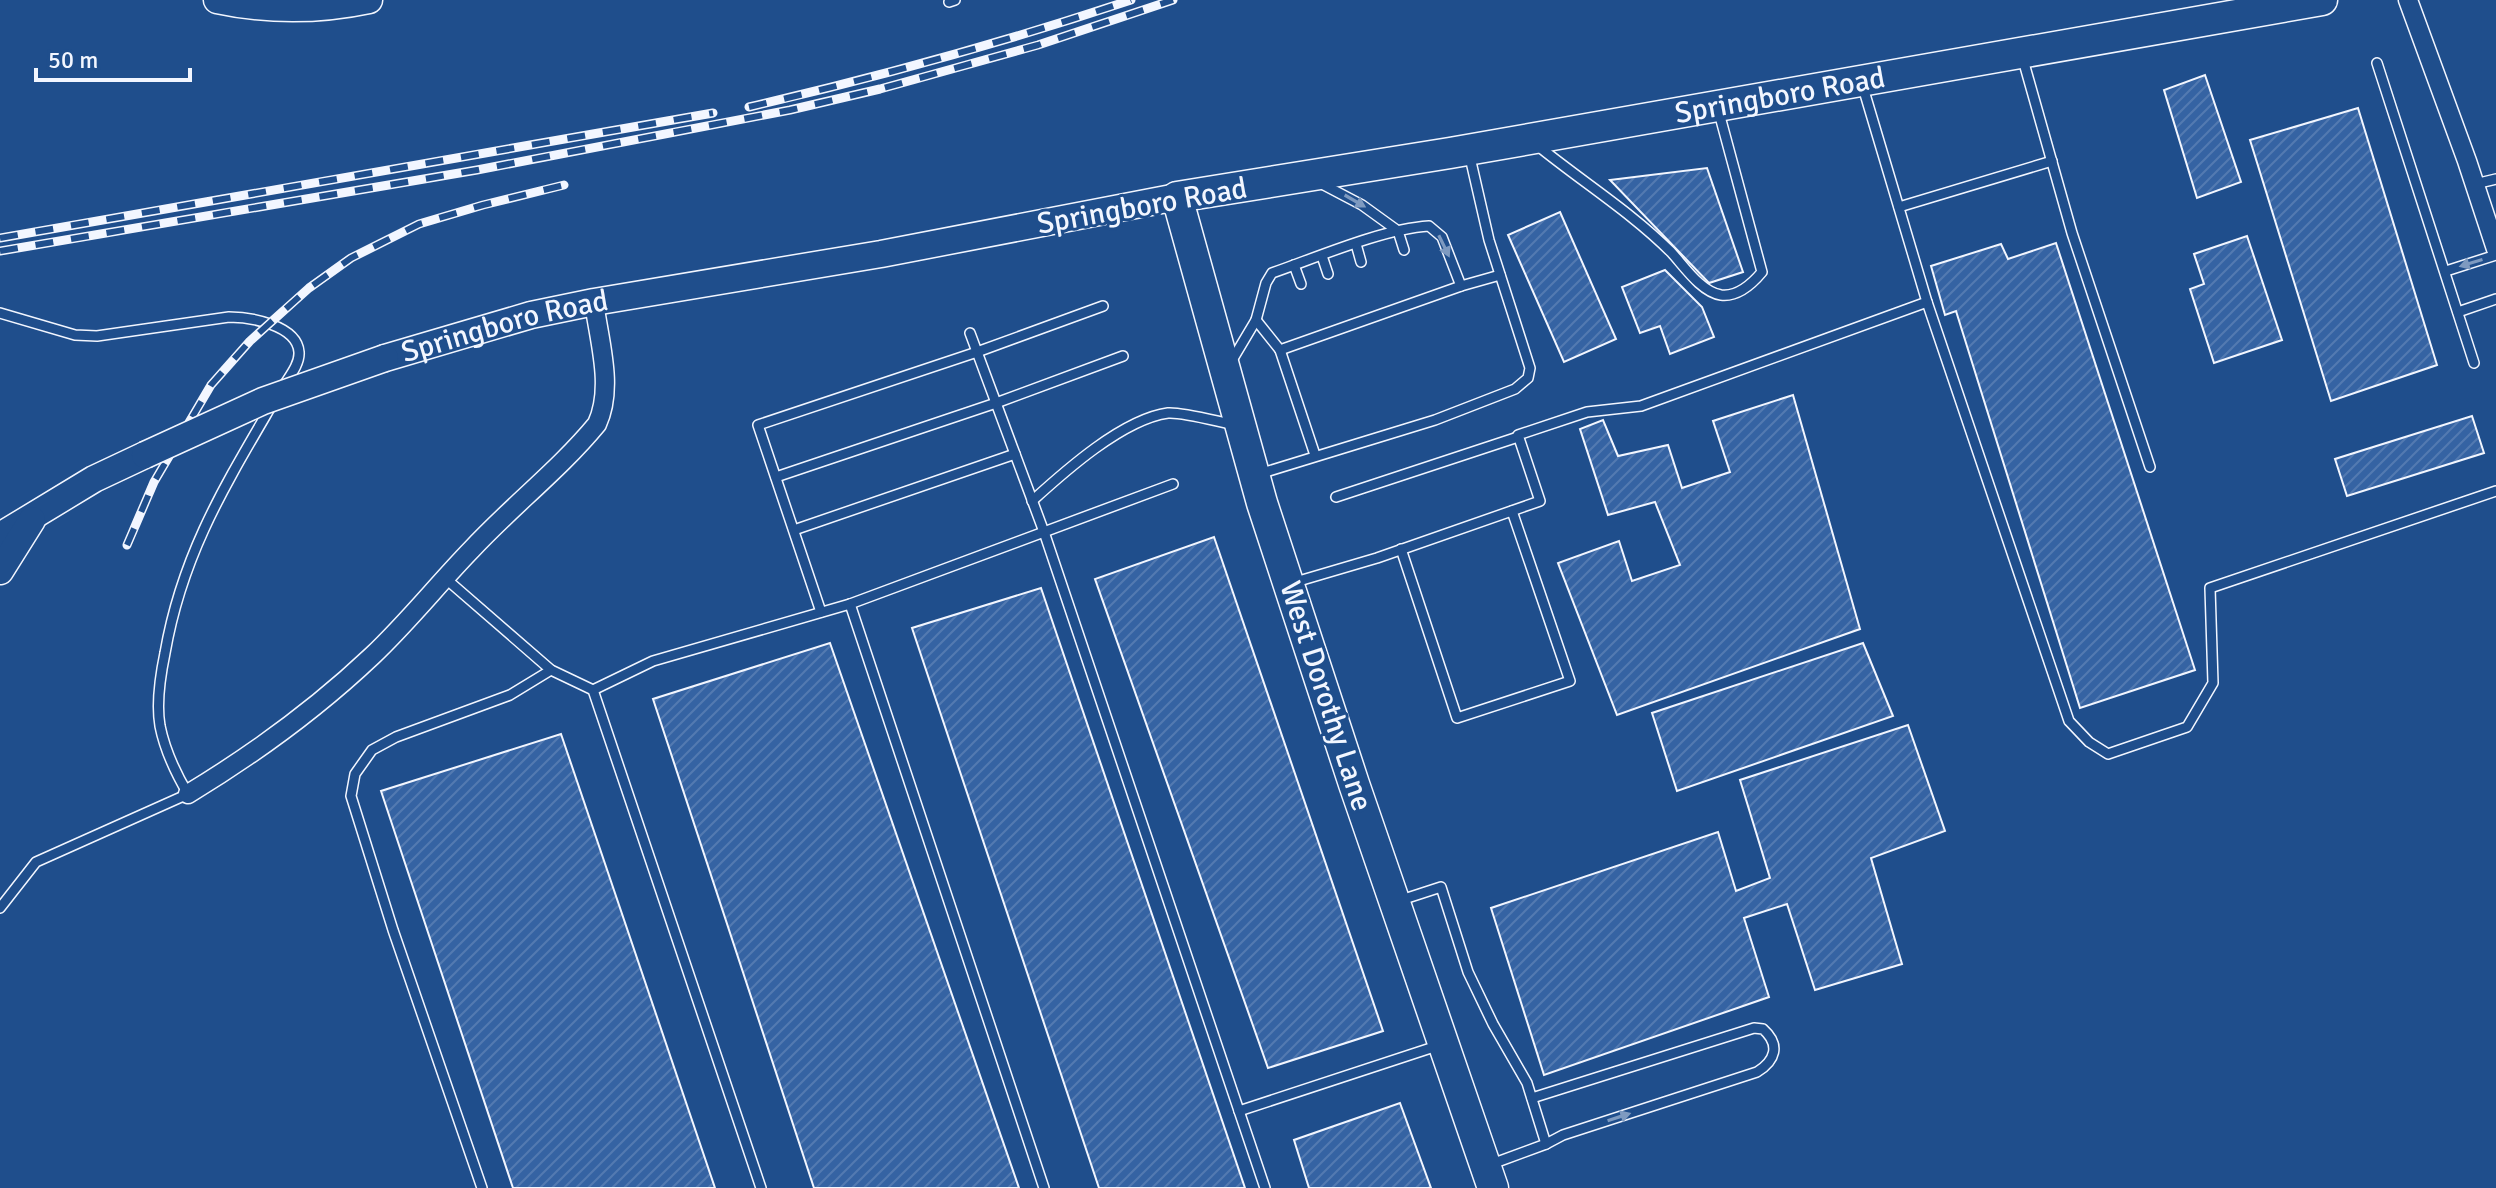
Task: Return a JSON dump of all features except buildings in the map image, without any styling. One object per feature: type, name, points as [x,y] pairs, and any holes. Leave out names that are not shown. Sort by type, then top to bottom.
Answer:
[{"type":"main road","points":[[217,0],[277,9],[304,9],[361,1]]},
{"type":"main road","name":"Springboro Road","points":[[0,536],[94,479],[263,401],[385,358],[531,315],[881,254],[1177,197],[1468,150],[2322,0]]},
{"type":"main road","name":"West Dorothy Lane","points":[[1177,197],[1240,426],[1289,584],[1489,1177]]},
{"type":"main road","points":[[0,571],[36,513]]},
{"type":"street","points":[[2408,0],[2475,184],[2496,252]]},
{"type":"street","points":[[188,794],[226,771],[333,692],[375,653],[597,424],[606,390],[594,302]]},
{"type":"lane","points":[[2021,53],[2072,233],[2150,467]]},
{"type":"lane","points":[[2377,63],[2474,363]]},
{"type":"lane","points":[[1861,81],[1927,302],[2069,721],[2089,742],[2108,754],[2187,727],[2213,683],[2210,588],[2496,491]]},
{"type":"lane","points":[[1530,138],[1661,242],[1708,291],[1723,295],[1736,293],[1752,284],[1762,272],[1717,105]]},
{"type":"lane","points":[[1255,475],[1435,420],[1515,389],[1528,378],[1530,368],[1489,240],[1468,150]]},
{"type":"lane","points":[[1899,207],[2052,161]]},
{"type":"lane","points":[[1308,177],[1362,205],[1398,231],[1404,250]]},
{"type":"lane","points":[[2475,184],[2496,179]]},
{"type":"lane","points":[[1225,372],[1256,320],[1272,273],[1398,231],[1429,226],[1442,237],[1461,286]]},
{"type":"lane","points":[[1356,244],[1361,262]]},
{"type":"lane","points":[[2446,271],[2496,252]]},
{"type":"lane","points":[[1322,256],[1328,274]]},
{"type":"lane","points":[[1294,265],[1301,284]]},
{"type":"lane","points":[[1280,350],[1347,326],[1378,309],[1421,300],[1500,275]]},
{"type":"lane","points":[[1418,289],[1421,300]]},
{"type":"lane","points":[[2458,312],[2496,299]]},
{"type":"lane","points":[[1336,497],[1587,412],[1641,406],[1927,302]]},
{"type":"lane","points":[[821,612],[758,425],[977,352],[1103,306]]},
{"type":"lane","points":[[0,313],[75,335],[97,336],[244,317],[270,323],[288,335],[297,344],[299,352],[298,361],[218,496],[198,539],[169,628],[158,711],[170,761],[188,794],[36,862],[0,908]]},
{"type":"lane","points":[[1343,313],[1347,326]]},
{"type":"lane","points":[[1256,320],[1280,350],[1315,455]]},
{"type":"lane","points":[[1314,324],[1319,336]]},
{"type":"lane","points":[[970,333],[1044,532],[1265,1188]]},
{"type":"lane","points":[[776,477],[996,403],[1123,356]]},
{"type":"lane","points":[[1032,501],[1069,467],[1139,422],[1170,413],[1240,426]]},
{"type":"lane","points":[[1289,584],[1377,558],[1540,501],[1518,437]]},
{"type":"lane","points":[[794,530],[1015,454]]},
{"type":"lane","points":[[593,690],[653,661],[850,604],[1173,484]]},
{"type":"lane","points":[[1401,549],[1457,718],[1570,681],[1512,511]]},
{"type":"lane","points":[[445,578],[551,670],[593,690],[761,1188]]},
{"type":"lane","points":[[850,604],[1044,1188]]},
{"type":"lane","points":[[482,1188],[393,930],[351,796],[355,774],[372,750],[396,737],[510,695],[551,670]]},
{"type":"lane","points":[[1395,902],[1441,887],[1468,972],[1527,1083],[1546,1144]]},
{"type":"lane","points":[[1489,1177],[1563,1135],[1757,1072],[1770,1064],[1774,1054],[1773,1043],[1763,1029],[1754,1028],[1532,1098]]},
{"type":"lane","points":[[1239,1111],[1444,1044]]},
{"type":"railway","points":[[749,107],[941,58],[1131,0]]},
{"type":"railway","points":[[0,251],[477,170],[790,110],[880,89],[1038,45],[1173,0]]},
{"type":"railway","points":[[0,238],[713,113]]},
{"type":"railway","points":[[127,545],[154,482],[211,385],[250,341],[309,288],[351,258],[419,224],[564,185]]}]
